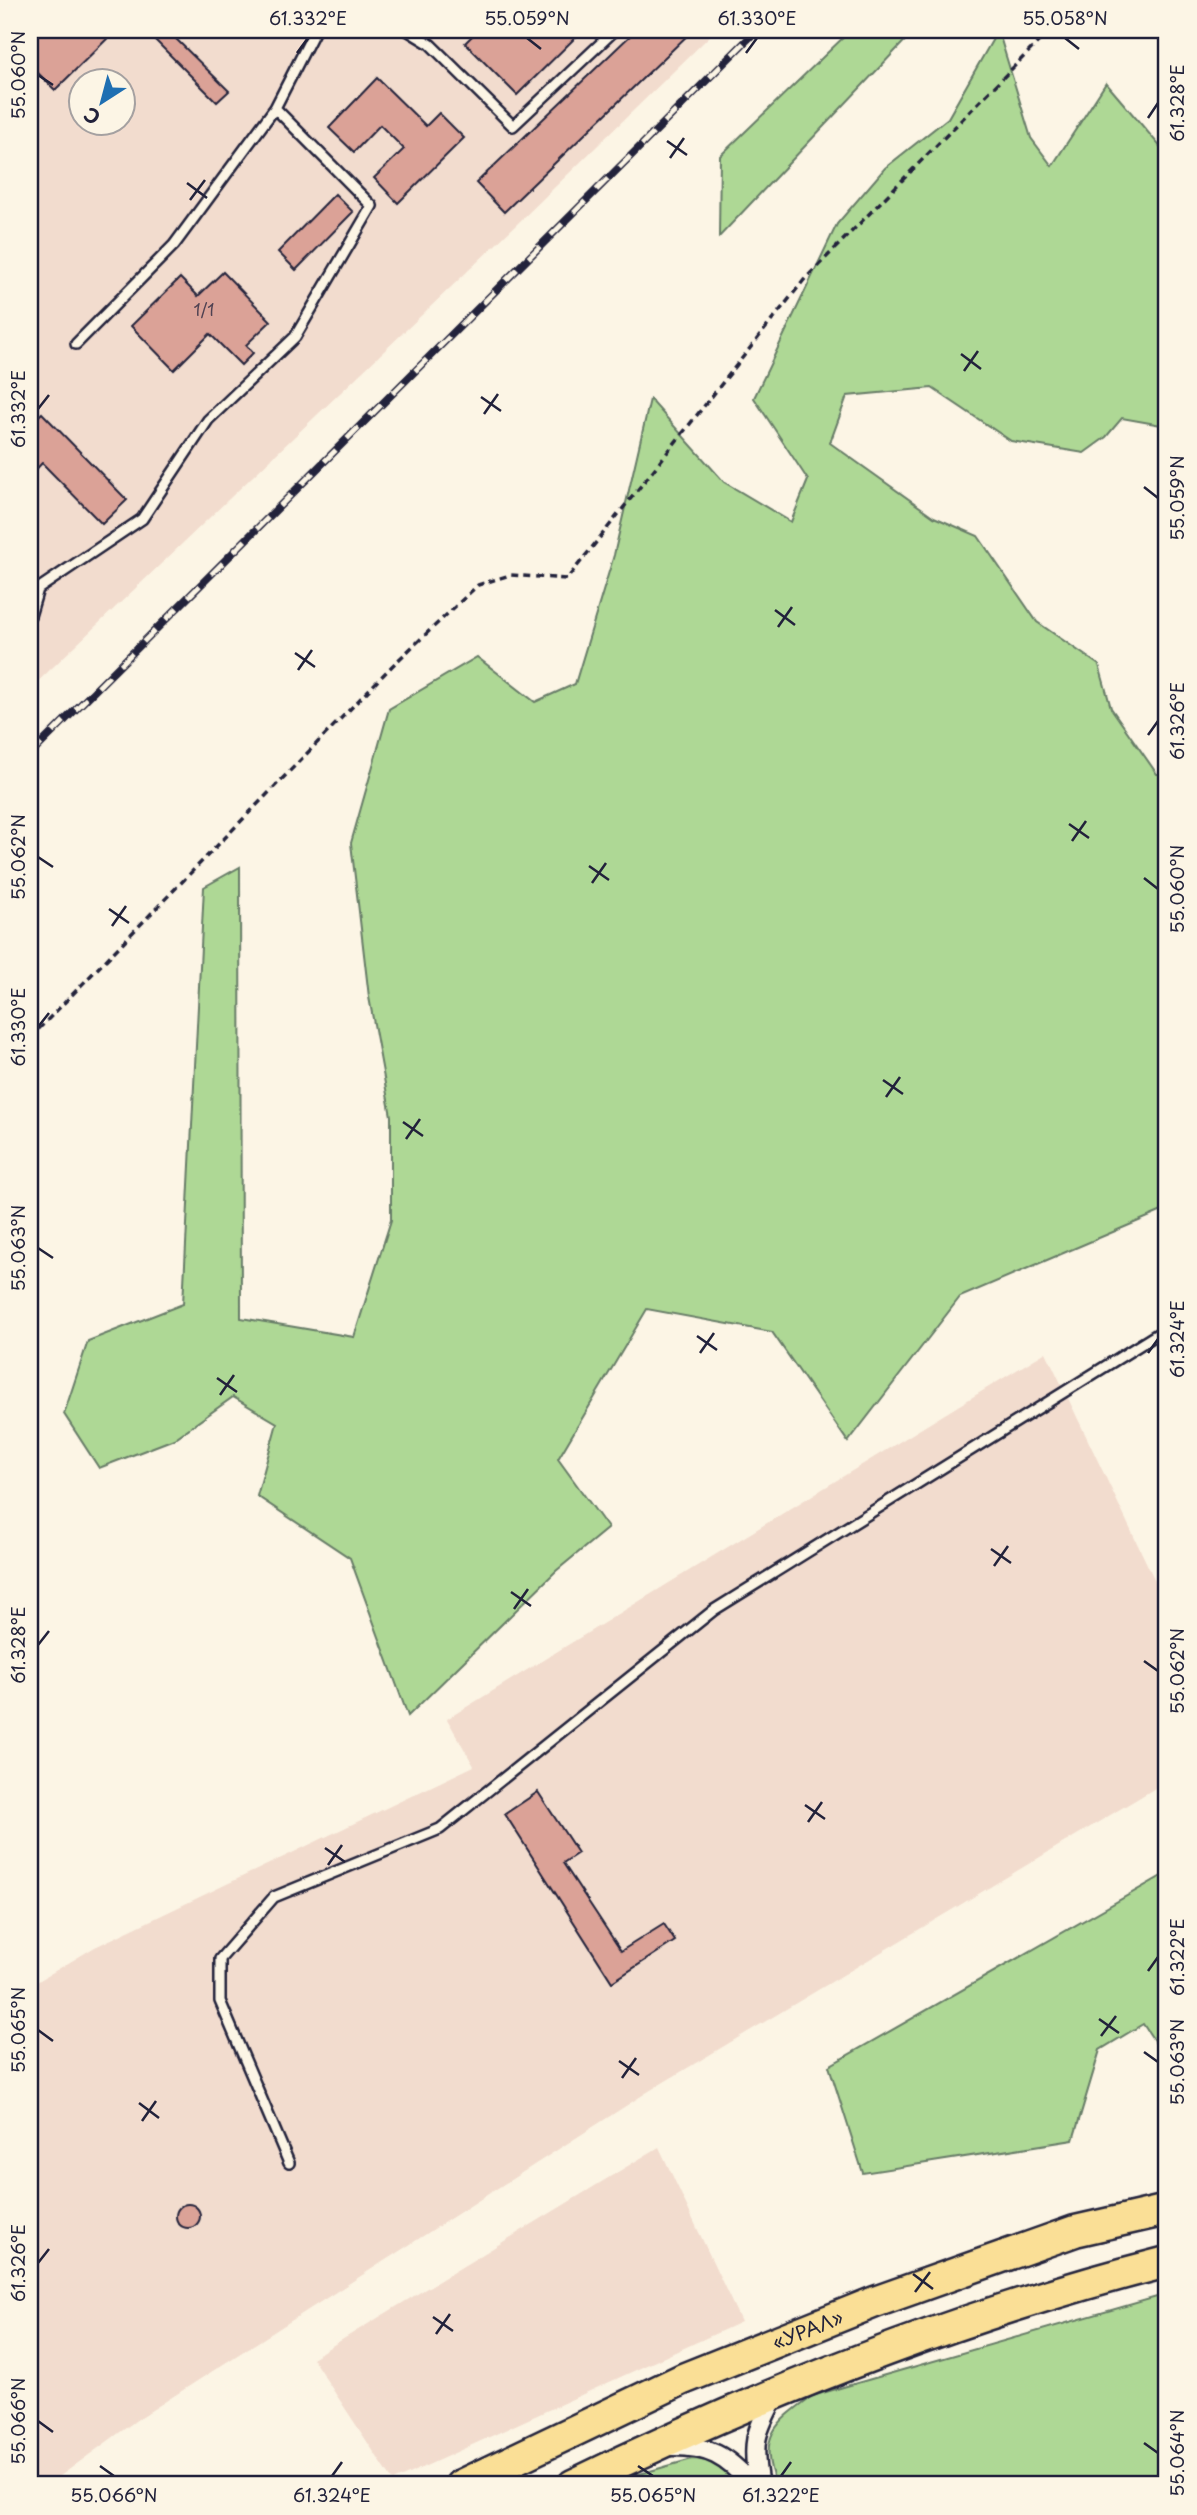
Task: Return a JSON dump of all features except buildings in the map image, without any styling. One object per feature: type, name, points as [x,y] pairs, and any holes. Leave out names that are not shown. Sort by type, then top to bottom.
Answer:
[{"type":"main road","name":"«УРАЛ»","points":[[461,2485],[683,2379],[875,2302],[1075,2231],[1167,2210]]},
{"type":"main road","points":[[573,2485],[652,2446],[778,2391],[891,2347],[1080,2284],[1167,2262]]},
{"type":"street","points":[[759,2485],[754,2443],[761,2421],[778,2391]]},
{"type":"street","points":[[652,2446],[692,2445],[717,2454],[739,2470],[752,2485]]},
{"type":"lane","points":[[76,344],[174,245],[275,108],[315,30]]},
{"type":"lane","points":[[407,30],[430,44],[513,126],[615,30]]},
{"type":"lane","points":[[30,616],[38,589],[142,519],[208,420],[295,337],[372,205],[275,108]]},
{"type":"lane","points":[[289,2163],[220,2001],[220,1959],[274,1898],[440,1829],[714,1610],[1167,1328]]},
{"type":"path","points":[[30,1038],[392,666],[478,585],[510,575],[567,579],[804,280],[1050,30]]},
{"type":"shaded area","points":[[30,30],[716,30],[30,689]]},
{"type":"shaded area","points":[[1046,1352],[1167,1606],[1167,1781],[649,2091],[138,2419],[48,2485],[30,2485],[30,1986],[95,1947],[474,1766],[447,1719]]},
{"type":"shaded area","points":[[659,2147],[741,2322],[393,2481],[312,2358]]},
{"type":"green space","points":[[851,30],[915,30],[719,237],[720,156]]},
{"type":"green space","points":[[998,30],[1031,138],[1052,166],[1106,83],[1164,151],[1160,213],[1167,208],[1167,426],[1122,418],[1106,437],[1084,453],[1011,441],[932,388],[847,396],[830,443],[934,517],[978,536],[1037,622],[1099,665],[1111,708],[1157,774],[1167,774],[1167,1209],[960,1297],[848,1442],[772,1332],[647,1309],[558,1459],[608,1528],[556,1571],[408,1716],[350,1558],[257,1496],[277,1423],[233,1397],[174,1439],[99,1468],[64,1414],[88,1341],[183,1304],[204,887],[240,867],[241,1318],[354,1337],[391,1220],[391,1116],[369,997],[351,843],[389,709],[477,657],[535,702],[575,684],[614,555],[650,399],[724,482],[791,522],[808,480],[754,398],[837,224],[885,168],[948,118]]},
{"type":"green space","points":[[1167,1873],[1167,2060],[1143,2024],[1100,2050],[1073,2140],[863,2173],[829,2066]]},
{"type":"green space","points":[[1167,2294],[1167,2485],[776,2485],[769,2454],[773,2433],[788,2415],[812,2396]]},
{"type":"green space","points":[[692,2459],[719,2464],[738,2485],[612,2485],[626,2478]]},
{"type":"railway","points":[[30,755],[757,30]]}]
